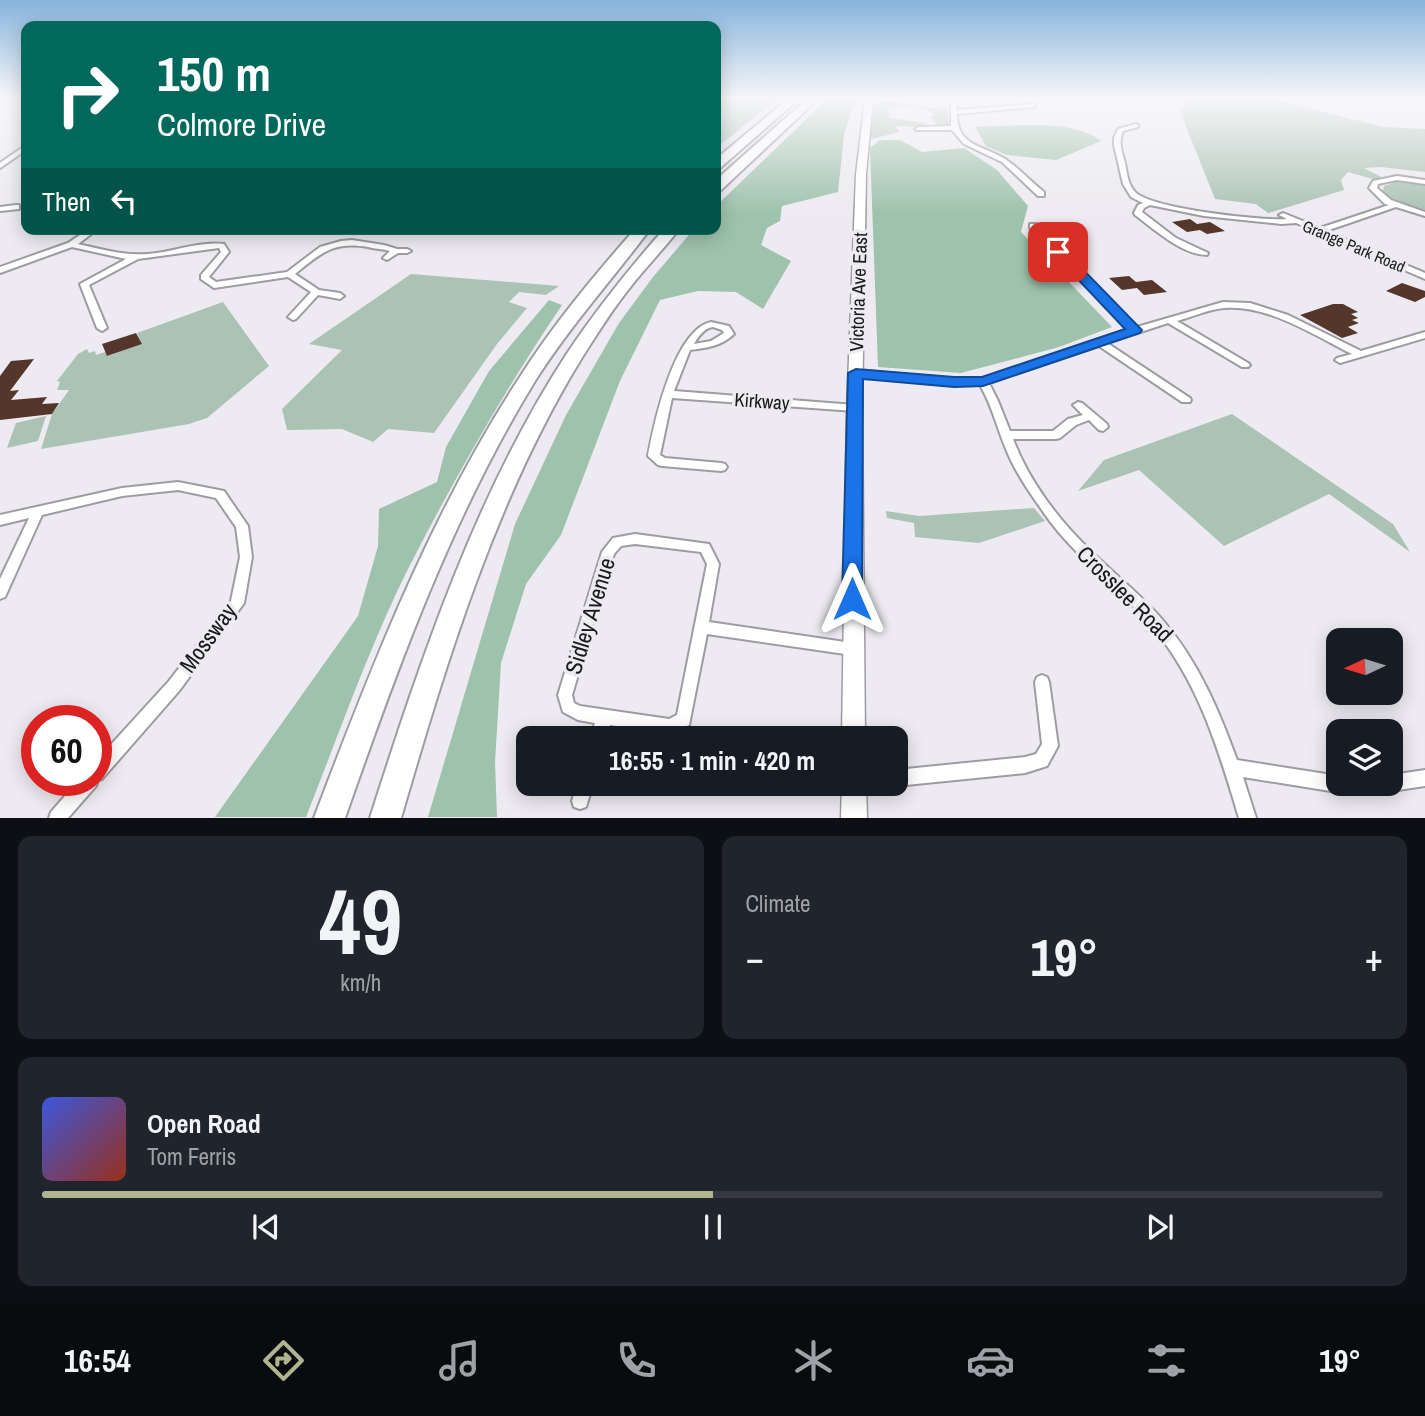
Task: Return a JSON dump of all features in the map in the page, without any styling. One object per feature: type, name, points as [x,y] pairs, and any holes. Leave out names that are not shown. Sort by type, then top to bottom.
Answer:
[{"type":"highway","points":[[721,161],[749,137]]},
{"type":"highway","points":[[721,182],[771,137]]},
{"type":"highway","points":[[328,817],[416,597],[462,498],[514,402],[566,323],[638,235]]},
{"type":"highway","points":[[385,817],[455,608],[498,503],[546,406],[593,328],[630,277],[667,235]]},
{"type":"main road","name":"Victoria Ave East","points":[[853,726],[855,408],[863,137]]},
{"type":"main road","points":[[854,796],[854,817]]},
{"type":"street","points":[[961,137],[966,143],[1004,161],[1041,194]]},
{"type":"street","points":[[1117,137],[1125,180],[1133,195],[1171,208],[1281,222],[1296,221]]},
{"type":"street","points":[[0,166],[21,151]]},
{"type":"street","points":[[0,160],[9,160]]},
{"type":"street","points":[[1425,182],[1397,178],[1375,183],[1373,188],[1377,194],[1395,205],[1425,214]]},
{"type":"street","points":[[1149,202],[1141,207],[1138,213],[1173,240],[1204,253]]},
{"type":"street","points":[[1318,231],[1395,205]]},
{"type":"street","points":[[0,209],[16,207]]},
{"type":"street","name":"Grange Park Road","points":[[1283,215],[1425,276]]},
{"type":"street","points":[[1033,226],[1135,330]]},
{"type":"street","points":[[0,270],[71,246],[86,235]]},
{"type":"street","points":[[71,246],[136,257],[158,256],[196,246],[221,246],[225,251],[204,278],[215,285],[290,274],[319,250],[338,239],[407,251]]},
{"type":"street","points":[[387,257],[396,251]]},
{"type":"street","points":[[102,328],[84,284],[136,257]]},
{"type":"street","points":[[290,274],[316,292],[340,296]]},
{"type":"street","points":[[293,317],[316,292]]},
{"type":"street","points":[[856,373],[983,382],[1135,330],[1223,305],[1250,306],[1285,317],[1360,354]]},
{"type":"street","points":[[1169,320],[1242,367],[1256,361]]},
{"type":"street","points":[[1340,360],[1425,335]]},
{"type":"street","points":[[1101,343],[1186,400]]},
{"type":"street","points":[[687,348],[669,394],[654,456],[662,462],[721,467]]},
{"type":"street","name":"Crosslee Road","points":[[983,382],[992,395],[1017,460],[1059,526],[1107,576],[1158,623],[1177,646],[1201,688],[1248,817]]},
{"type":"street","points":[[1155,394],[1169,389]]},
{"type":"street","name":"Kirkway","points":[[669,394],[855,408]]},
{"type":"street","points":[[1078,405],[1103,427]]},
{"type":"street","points":[[1006,435],[1056,435],[1079,418],[1090,416]]},
{"type":"street","name":"Mossway","points":[[0,520],[122,492],[178,485],[220,494],[242,526],[246,557],[237,603],[173,686],[112,755]]},
{"type":"street","points":[[0,593],[38,511]]},
{"type":"street","name":"Sidley Avenue","points":[[605,717],[572,710],[565,702],[565,695],[608,552],[617,541],[635,539],[705,548],[713,564],[701,627]]},
{"type":"street","points":[[602,726],[605,717],[669,726],[684,720],[701,627],[852,649]]},
{"type":"street","points":[[908,777],[1025,765],[1041,760],[1050,746],[1042,682]]},
{"type":"street","points":[[1232,767],[1326,782]]},
{"type":"street","points":[[1403,781],[1425,778]]},
{"type":"street","points":[[57,817],[76,796]]},
{"type":"street","points":[[580,801],[581,796]]},
{"type":"green space","points":[[787,137],[844,137],[838,192],[782,206],[780,221],[767,228],[761,245],[791,261],[763,309],[736,292],[698,291],[660,300],[620,381],[561,535],[526,584],[501,663],[495,762],[497,817],[428,817],[515,524],[566,415],[619,323],[689,235],[721,235],[721,201]]},
{"type":"green space","points":[[981,137],[1095,137],[1101,141],[1056,160],[1007,155],[986,146]]},
{"type":"green space","points":[[1190,137],[1425,137],[1425,172],[1381,167],[1364,168],[1383,178],[1376,180],[1348,172],[1341,180],[1344,190],[1268,213],[1256,204],[1215,199]]},
{"type":"green space","points":[[880,140],[900,140],[922,152],[964,148],[997,170],[1028,206],[1021,232],[1112,327],[1059,347],[961,373],[878,367],[870,148]]},
{"type":"green space","points":[[1396,182],[1425,185],[1425,211],[1387,196],[1383,191],[1384,186]]},
{"type":"green space","points":[[411,274],[559,286],[546,295],[519,292],[509,302],[527,308],[497,344],[434,433],[388,429],[373,442],[342,429],[287,430],[282,409],[342,350],[309,344]]},
{"type":"green space","points":[[549,300],[562,305],[482,433],[394,597],[306,817],[215,817],[358,616],[378,546],[379,509],[437,482],[446,447],[489,371]]},
{"type":"green space","points":[[223,302],[269,366],[207,418],[189,424],[41,449],[52,414],[69,390],[57,390],[60,382],[57,381],[78,354],[87,349],[89,353],[95,351],[96,355],[105,352],[108,356],[141,344],[137,333]]},
{"type":"green space","points":[[1232,414],[1393,524],[1410,552],[1329,494],[1224,546],[1139,470],[1078,491],[1104,460]]},
{"type":"green space","points":[[46,416],[38,441],[7,448],[16,423]]},
{"type":"green space","points":[[1034,508],[1045,521],[979,543],[915,537],[914,523],[887,518],[886,511],[919,516]]},
{"type":"building","points":[[1190,219],[1197,224],[1210,222],[1225,231],[1207,234],[1200,230],[1187,232],[1172,222]]},
{"type":"building","points":[[1129,276],[1136,282],[1152,280],[1167,292],[1144,295],[1137,288],[1122,290],[1109,278]]},
{"type":"building","points":[[1402,283],[1425,291],[1425,297],[1415,302],[1386,291]]},
{"type":"building","points":[[1333,304],[1343,304],[1358,312],[1351,314],[1358,318],[1352,320],[1359,323],[1348,327],[1358,333],[1342,338],[1300,315]]},
{"type":"building","points":[[136,333],[142,344],[107,356],[102,344]]},
{"type":"building","points":[[34,359],[10,391],[19,390],[11,400],[47,397],[42,404],[59,403],[52,414],[0,420],[0,376],[11,361]]},
{"type":"route","points":[[852,599],[856,373],[983,382],[1135,330],[1058,252]]}]
